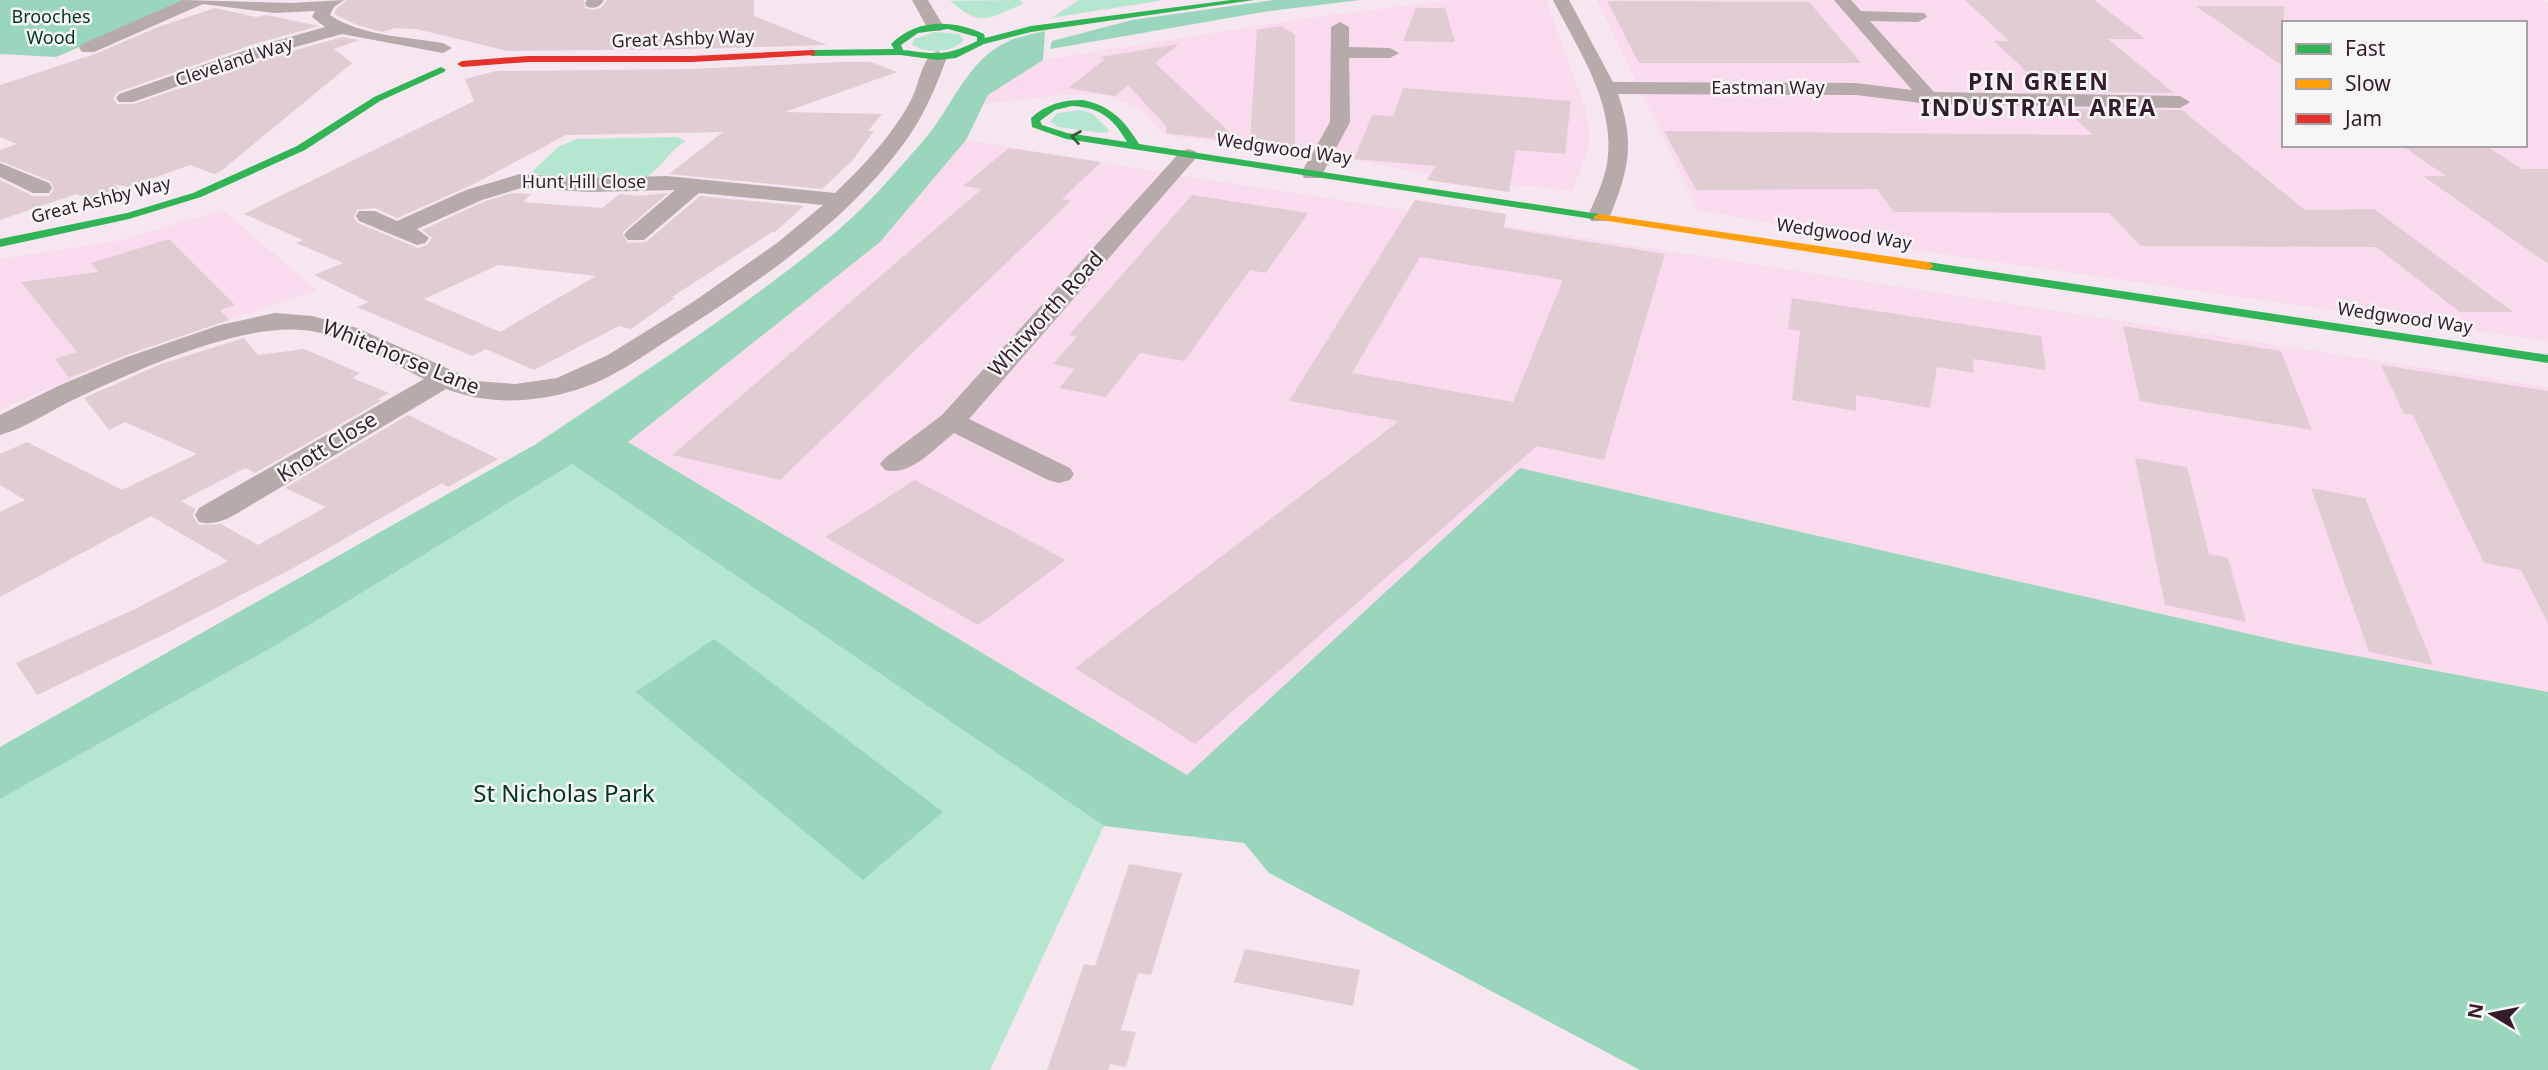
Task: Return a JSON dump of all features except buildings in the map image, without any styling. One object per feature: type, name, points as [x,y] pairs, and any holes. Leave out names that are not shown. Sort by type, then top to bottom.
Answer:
[{"type":"street","points":[[89,48],[197,0]]},
{"type":"street","name":"Cleveland Way","points":[[208,0],[249,5],[331,3]]},
{"type":"street","points":[[920,0],[935,27]]},
{"type":"street","name":"Great Ashby Way","points":[[1185,6],[1208,0]]},
{"type":"street","name":"Great Ashby Way","points":[[0,243],[163,207],[197,195],[300,148],[377,99],[441,70],[462,64],[528,59],[665,60],[839,52],[900,45],[938,57],[970,50],[981,42],[1031,29],[1185,6],[1250,0]]},
{"type":"street","points":[[1561,0],[1606,88],[1618,135],[1619,154],[1614,177],[1599,216]]},
{"type":"street","points":[[1842,0],[1929,98]]},
{"type":"street","name":"Cleveland Way","points":[[331,3],[321,17],[343,28]]},
{"type":"street","points":[[1857,16],[1918,17]]},
{"type":"street","name":"Great Ashby Way","points":[[900,45],[918,30],[935,27],[1031,29]]},
{"type":"street","points":[[1312,173],[1340,122],[1340,27]]},
{"type":"street","points":[[343,28],[385,39],[443,48]]},
{"type":"street","name":"Cleveland Way","points":[[126,98],[261,51],[343,28]]},
{"type":"street","points":[[965,28],[981,36],[981,42]]},
{"type":"street","points":[[385,39],[384,45],[409,64]]},
{"type":"street","name":"Great Ashby Way","points":[[377,99],[409,64],[443,48],[463,47],[528,59]]},
{"type":"street","points":[[462,64],[475,57],[474,50]]},
{"type":"street","points":[[1342,52],[1390,53]]},
{"type":"street","name":"Whitehorse Lane","points":[[0,426],[69,390],[139,362],[226,331],[273,321],[305,322],[335,328],[390,351],[444,379],[483,391],[513,392],[567,384],[623,356],[720,295],[800,236],[888,149],[912,117],[933,79],[938,57]]},
{"type":"street","name":"Great Ashby Way","points":[[409,64],[441,70]]},
{"type":"street","name":"Eastman Way","points":[[1606,88],[1856,89],[1929,98],[2180,102]]},
{"type":"street","name":"Wedgwood Way","points":[[1135,146],[1113,116],[1100,108],[1079,104],[1059,106],[1042,111],[1035,120],[1037,127],[1053,133],[1188,155],[2548,359]]},
{"type":"street","name":"Whitworth Road","points":[[895,464],[952,421],[1188,155]]},
{"type":"street","points":[[0,169],[41,188]]},
{"type":"street","name":"Hunt Hill Close","points":[[367,216],[407,234],[474,195],[520,181],[589,185],[647,182],[839,200]]},
{"type":"street","name":"Hunt Hill Close","points":[[636,235],[695,185]]},
{"type":"street","name":"Knott Close","points":[[210,515],[444,379]]},
{"type":"street","points":[[952,421],[1059,474]]},
{"type":"shaded area","points":[[1453,0],[1546,0],[1585,107],[1589,126],[1589,146],[1573,190],[1458,180],[1356,160],[1173,136],[1163,133],[1138,107],[1104,95],[1068,94],[984,104],[988,95],[1043,60],[1309,18]]},
{"type":"shaded area","points":[[1597,0],[2541,0],[2548,3],[2548,341],[1948,255],[1698,210]]},
{"type":"shaded area","points":[[966,140],[2548,387],[2548,692],[2298,645],[1520,468],[1187,775],[627,441],[880,242]]},
{"type":"shaded area","points":[[223,210],[316,290],[138,351],[0,409],[0,259],[118,241]]},
{"type":"green space","name":"Brooches Wood","points":[[0,0],[188,0],[56,57],[0,54]]},
{"type":"green space","points":[[1020,0],[1023,4],[985,18],[970,15],[950,1]]},
{"type":"green space","points":[[1079,0],[1164,0],[1051,18]]},
{"type":"green space","points":[[1274,0],[1360,0],[1269,11],[1050,49],[1052,41],[1132,20]]},
{"type":"green space","points":[[1045,31],[1043,60],[988,95],[966,140],[880,242],[628,442],[1187,775],[1520,468],[2298,645],[2548,692],[2548,1070],[1640,1070],[1269,873],[1244,843],[1104,826],[572,464],[278,644],[0,799],[0,747],[536,444],[689,342],[800,261],[859,211],[924,140],[971,72],[994,49],[1022,36]]},
{"type":"green space","points":[[935,32],[959,34],[964,40],[953,48],[939,51],[912,45],[914,39]]},
{"type":"green space","points":[[1081,110],[1093,114],[1108,132],[1058,127],[1050,122],[1057,113]]},
{"type":"green space","points":[[677,137],[686,141],[652,173],[638,179],[589,180],[532,172],[558,147],[576,139]]},
{"type":"green space","name":"St Nicholas Park","points":[[572,464],[1104,826],[990,1070],[0,1070],[0,799],[278,644]]},
{"type":"green space","points":[[714,639],[943,812],[863,880],[636,692]]},
{"type":"traffic: fast","points":[[812,53],[900,52],[938,57],[956,55],[981,42],[1031,29],[1250,0]]},
{"type":"traffic: fast","points":[[900,52],[896,44],[905,37],[915,31],[937,26],[970,31],[981,36],[981,42]]},
{"type":"traffic: fast","points":[[0,243],[129,216],[197,195],[301,148],[377,99],[441,70]]},
{"type":"traffic: fast","points":[[1135,146],[1116,118],[1093,105],[1061,105],[1042,113],[1035,120],[1037,127],[1066,136],[1599,217]]},
{"type":"traffic: fast","points":[[1928,266],[2548,359]]},
{"type":"traffic: slow","points":[[1599,217],[1928,266]]},
{"type":"traffic: jam","points":[[462,64],[528,59],[692,59],[812,53]]},
{"type":"district","name":"PIN GREEN INDUSTRIAL AREA","points":[[2039,95]]}]
